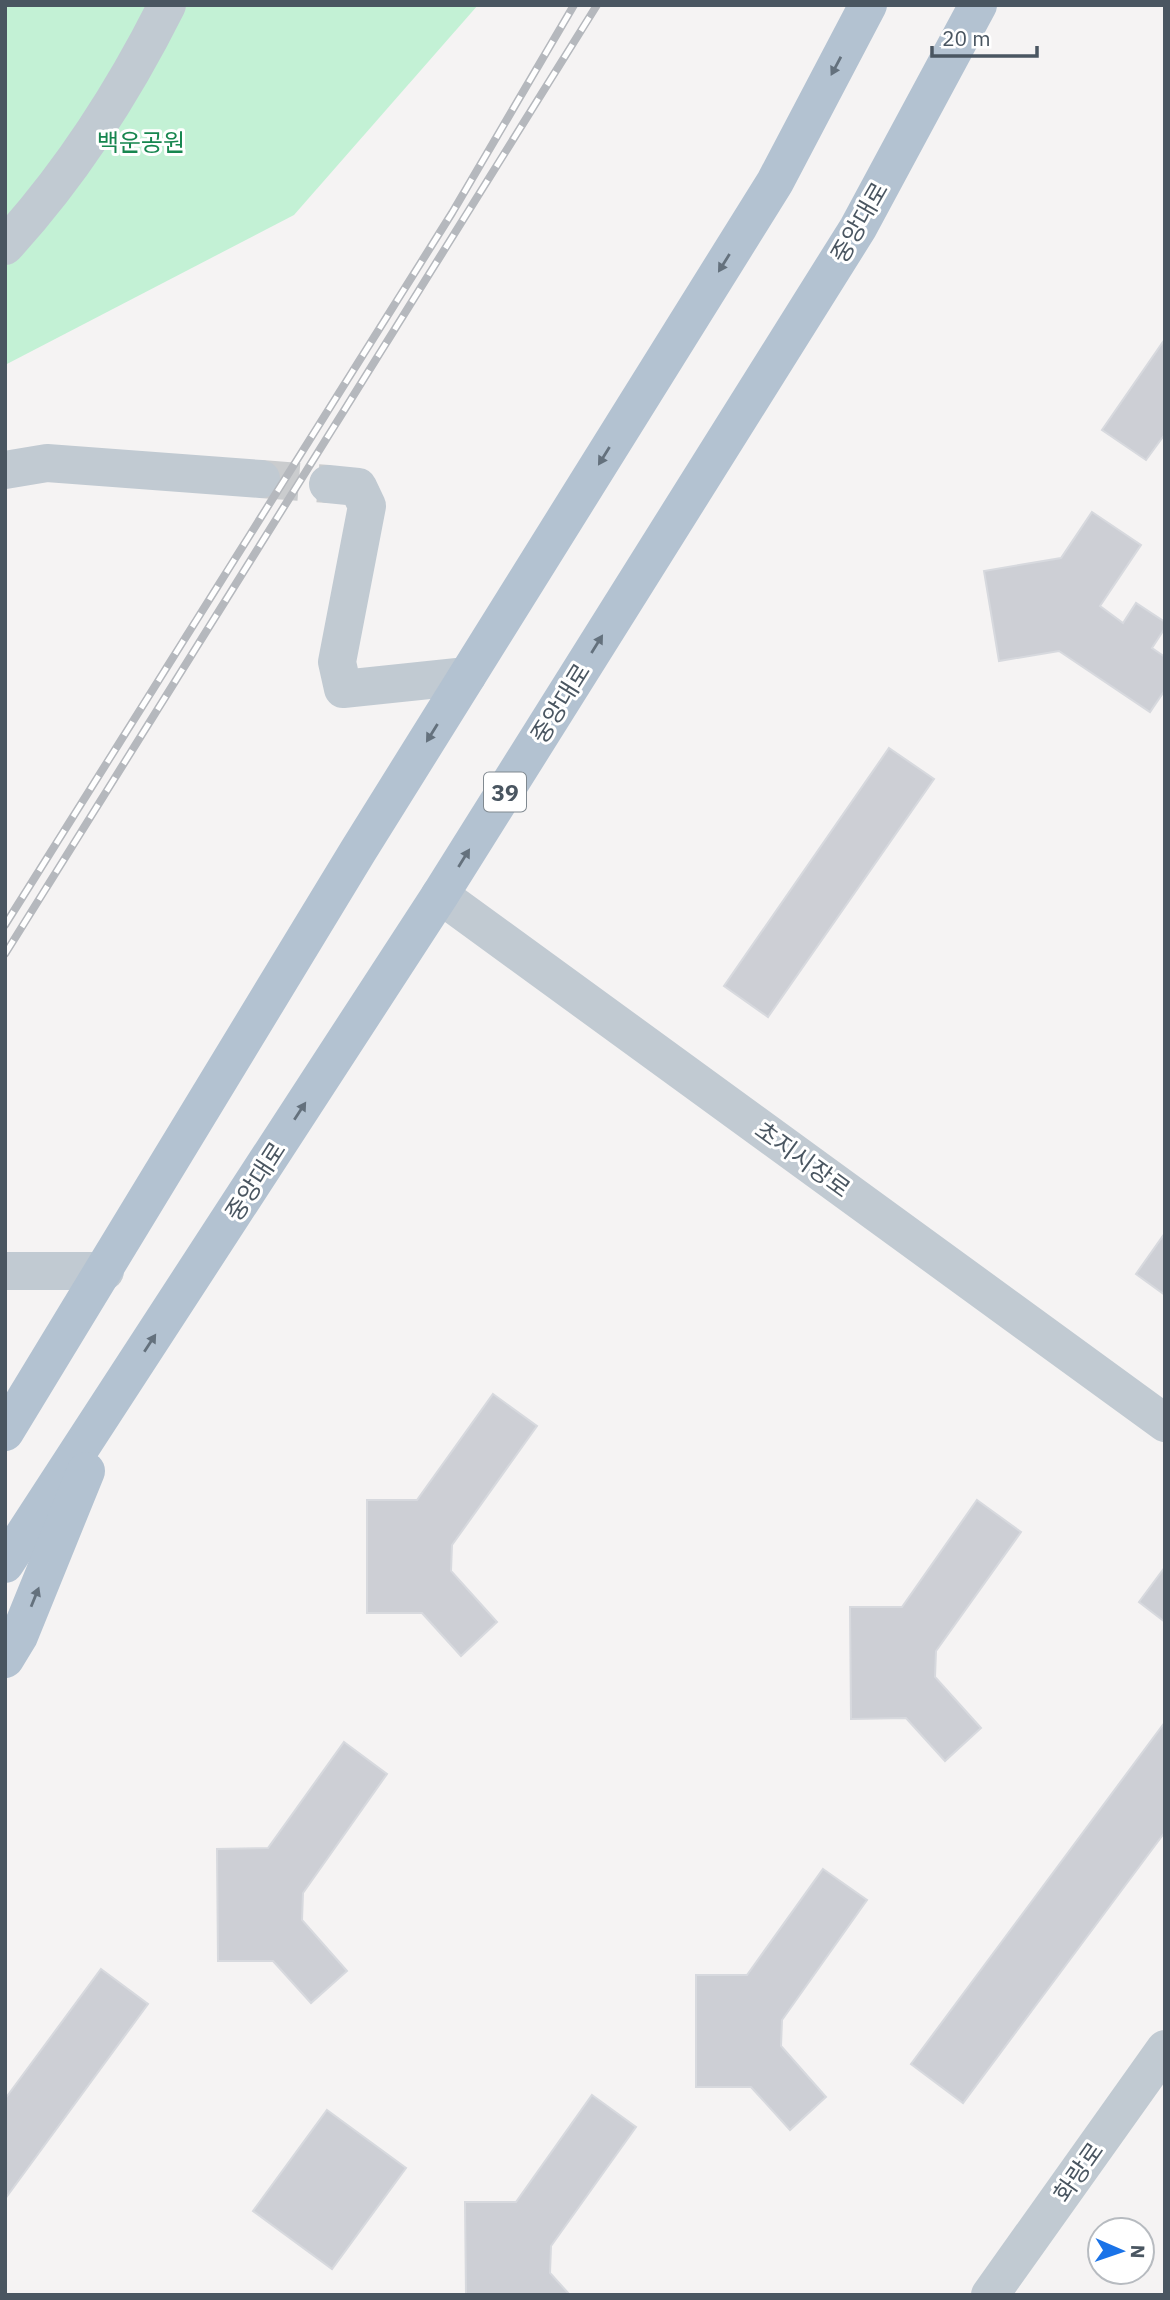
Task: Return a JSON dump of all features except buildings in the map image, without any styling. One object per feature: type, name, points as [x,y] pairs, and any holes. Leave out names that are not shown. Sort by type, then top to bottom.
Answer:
[{"type":"main road","points":[[5,1433],[467,676],[775,182],[868,5]]},
{"type":"main road","name":"중앙대로","points":[[5,1564],[440,895],[858,228],[978,5]]},
{"type":"main road","points":[[5,1381],[105,1271]]},
{"type":"main road","points":[[5,1659],[19,1636],[117,1393]]},
{"type":"street","points":[[5,246],[43,204],[139,61],[167,5]]},
{"type":"street","points":[[5,470],[47,463],[261,479]]},
{"type":"street","points":[[328,484],[358,487],[367,506],[337,663],[344,689],[467,676]]},
{"type":"street","name":"초지시장로","points":[[440,895],[1165,1423]]},
{"type":"street","points":[[5,1270],[105,1271]]},
{"type":"street","name":"화랑로","points":[[990,2295],[1165,2049]]},
{"type":"green space","name":"백운공원","points":[[5,5],[478,5],[294,215],[5,365]]},
{"type":"tunnel","points":[[261,479],[328,484]]},
{"type":"railway","points":[[5,925],[452,213],[574,5]]},
{"type":"railway","points":[[5,954],[597,5]]}]
